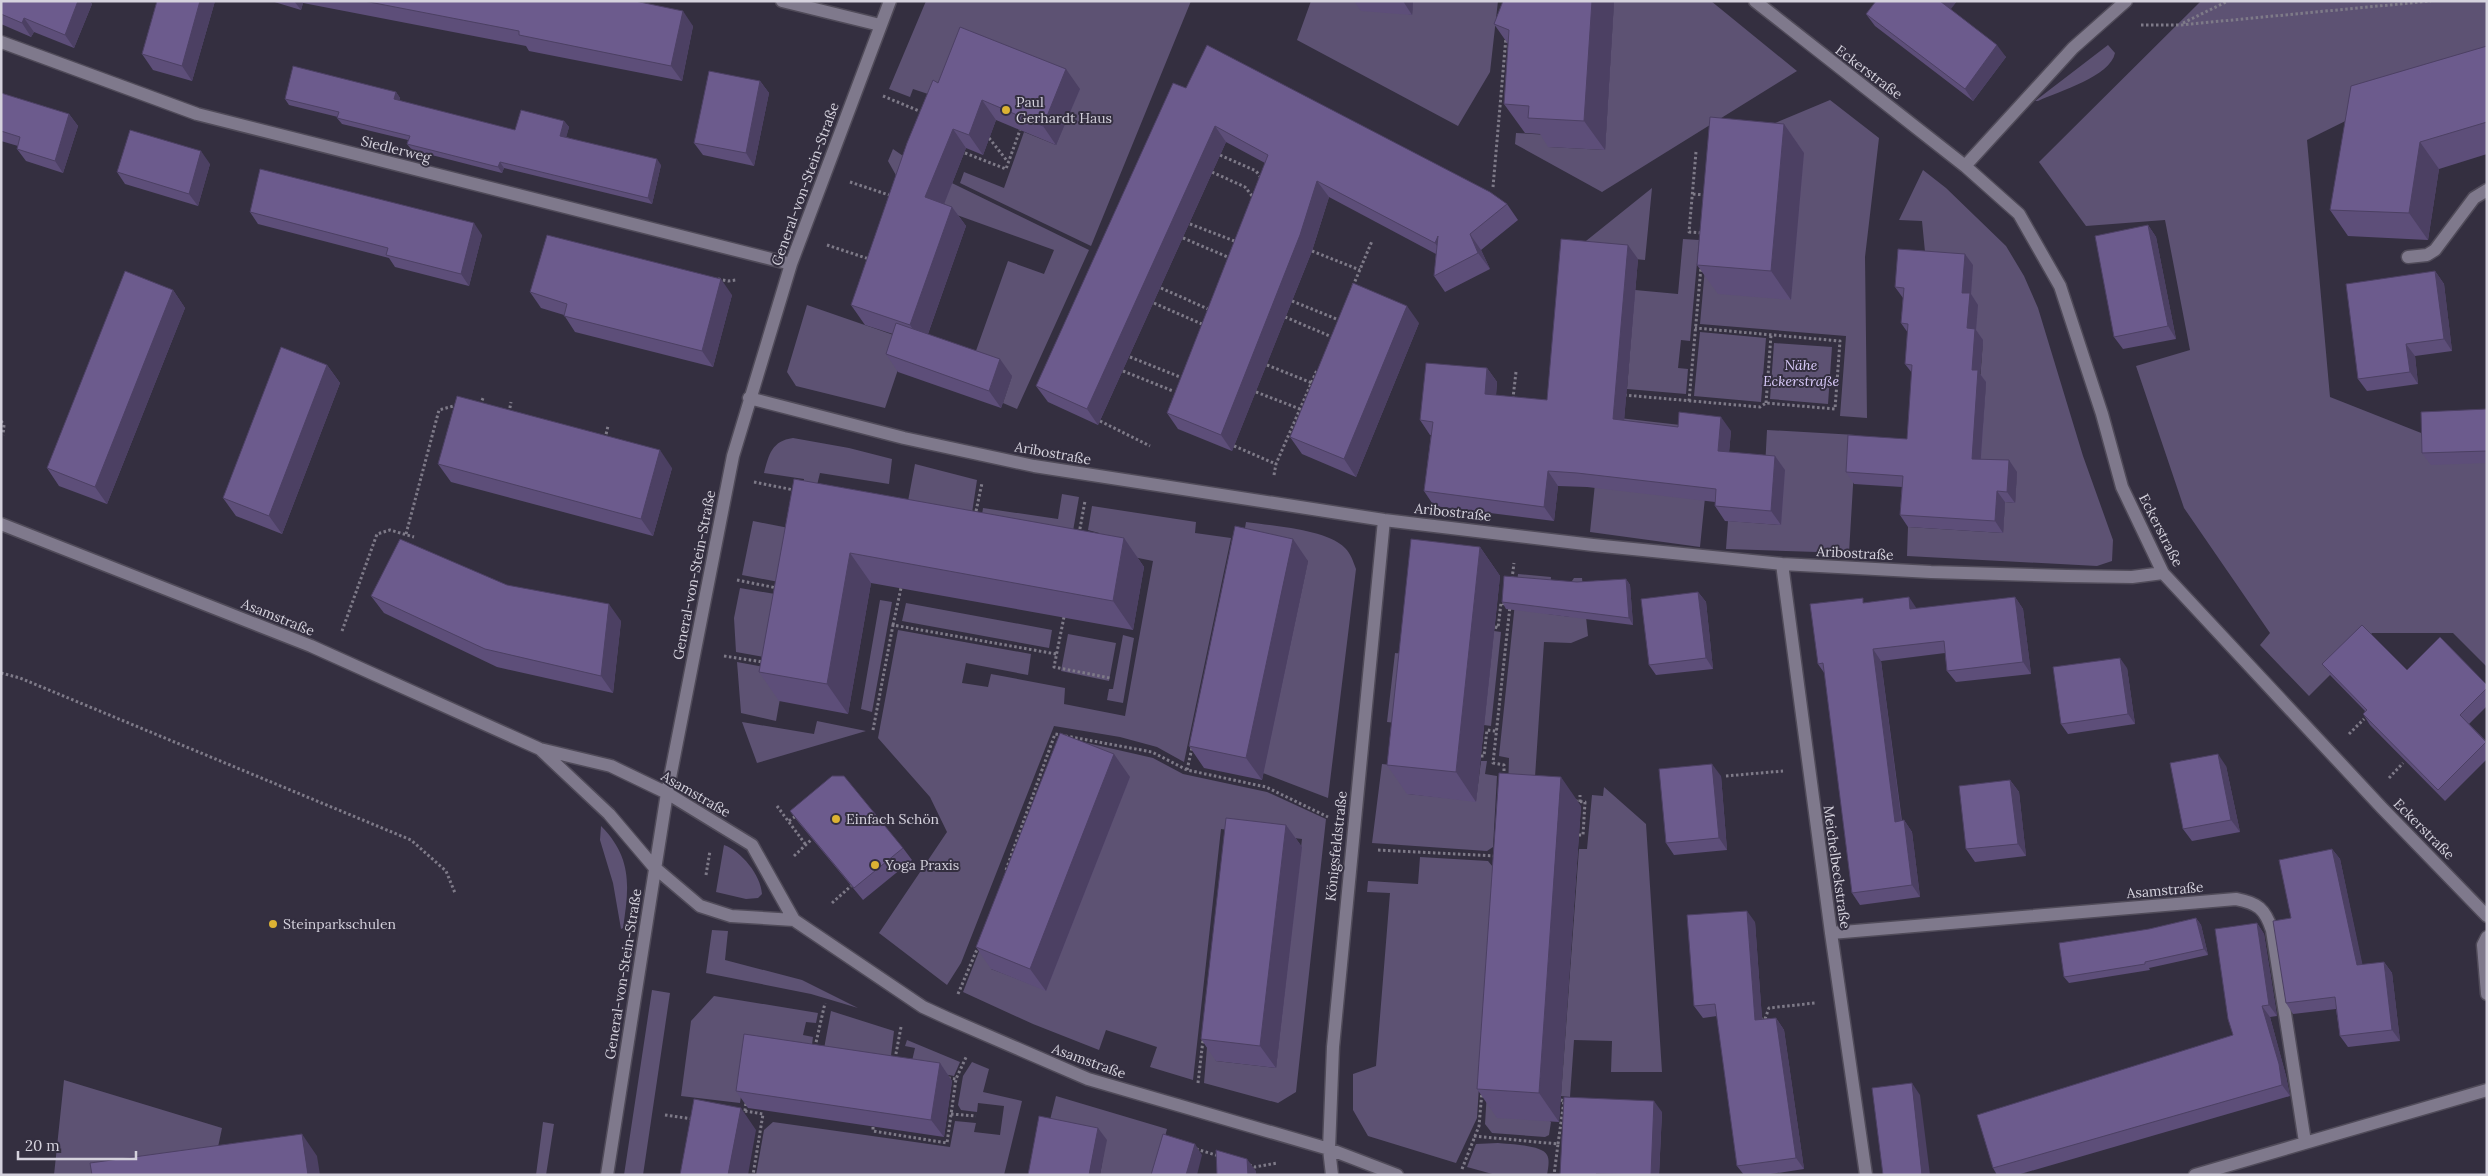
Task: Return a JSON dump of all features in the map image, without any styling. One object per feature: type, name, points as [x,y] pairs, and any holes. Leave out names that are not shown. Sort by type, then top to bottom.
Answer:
[{"type":"street","points":[[782,1],[880,25]]},
{"type":"street","name":"General-von-Stein-Straße","points":[[606,1175],[667,793],[733,456],[791,264],[890,1]]},
{"type":"street","name":"Eckerstraße","points":[[1755,1],[1965,166],[2019,214],[2060,286],[2102,414],[2122,487],[2164,573],[2382,808],[2487,916]]},
{"type":"street","points":[[1965,166],[2072,48],[2126,1]]},
{"type":"street","name":"Siedlerweg","points":[[1,42],[198,114],[791,264]]},
{"type":"street","points":[[2408,257],[2427,255],[2435,250],[2474,198],[2487,190]]},
{"type":"street","name":"Aribostraße","points":[[750,398],[904,438],[1034,466],[1384,520],[1593,545],[1782,564],[1931,572],[2067,576],[2132,577],[2164,573]]},
{"type":"street","name":"Königsfeldstraße","points":[[1332,1175],[1328,1150],[1338,988],[1384,520]]},
{"type":"street","name":"Asamstraße","points":[[1,524],[311,646],[540,749],[611,766],[667,793],[752,845],[794,920],[923,1007],[1097,1082],[1328,1150],[1397,1175]]},
{"type":"street","name":"Meichelbeckstraße","points":[[1782,564],[1831,934],[1866,1175]]},
{"type":"street","name":"Asamstraße","points":[[540,749],[609,814],[654,867],[700,906],[731,916],[794,920]]},
{"type":"street","name":"Asamstraße","points":[[1831,934],[2236,899],[2254,902],[2268,919],[2272,930],[2305,1142]]},
{"type":"street","points":[[2487,937],[2484,944],[2487,994]]},
{"type":"street","points":[[2196,1175],[2487,1090]]},
{"type":"path","points":[[2180,25],[2228,1]]},
{"type":"path","points":[[2141,25],[2180,25],[2430,1]]},
{"type":"path","points":[[1493,187],[1507,29]]},
{"type":"path","points":[[1503,74],[1508,75]]},
{"type":"path","points":[[882,96],[929,115]]},
{"type":"path","points":[[965,153],[1006,169],[1020,130]]},
{"type":"path","points":[[989,138],[1008,162]]},
{"type":"path","points":[[1696,152],[1689,232],[1704,233],[1703,243]]},
{"type":"path","points":[[1220,155],[1256,171],[1266,186]]},
{"type":"path","points":[[1212,172],[1246,187],[1257,202]]},
{"type":"path","points":[[847,182],[894,197]]},
{"type":"path","points":[[1693,194],[1711,195]]},
{"type":"path","points":[[1190,224],[1237,242]]},
{"type":"path","points":[[1183,238],[1230,258]]},
{"type":"path","points":[[1349,295],[1372,241]]},
{"type":"path","points":[[825,244],[873,260]]},
{"type":"path","points":[[1312,251],[1360,270]]},
{"type":"path","points":[[1689,401],[1701,262]]},
{"type":"path","points":[[710,277],[728,281],[742,278]]},
{"type":"path","points":[[1161,288],[1208,309]]},
{"type":"path","points":[[1292,301],[1339,320],[1338,322],[1346,325]]},
{"type":"path","points":[[1154,303],[1202,324]]},
{"type":"path","points":[[1339,320],[1342,312]]},
{"type":"path","points":[[1285,317],[1332,337]]},
{"type":"path","points":[[1614,394],[1760,407],[1766,403],[1835,409],[1840,341],[1695,328]]},
{"type":"path","points":[[1328,344],[1335,329]]},
{"type":"path","points":[[1766,403],[1771,334]]},
{"type":"path","points":[[1130,357],[1180,377]]},
{"type":"path","points":[[1266,365],[1312,382]]},
{"type":"path","points":[[1273,482],[1276,464],[1318,367]]},
{"type":"path","points":[[1123,371],[1173,391]]},
{"type":"path","points":[[1516,372],[1513,398],[1522,398]]},
{"type":"path","points":[[1256,392],[1300,409]]},
{"type":"path","points":[[1306,395],[1315,399]]},
{"type":"path","points":[[479,409],[484,396]]},
{"type":"path","points":[[509,417],[510,402]]},
{"type":"path","points":[[406,534],[439,410],[458,405],[465,406]]},
{"type":"path","points":[[1296,420],[1304,424]]},
{"type":"path","points":[[1,421],[4,425],[3,435]]},
{"type":"path","points":[[1100,421],[1150,446]]},
{"type":"path","points":[[604,442],[608,426]]},
{"type":"path","points":[[1234,446],[1276,464]]},
{"type":"path","points":[[975,518],[983,477]]},
{"type":"path","points":[[753,482],[804,492]]},
{"type":"path","points":[[1078,537],[1086,493]]},
{"type":"path","points":[[966,517],[981,520]]},
{"type":"path","points":[[342,632],[377,534],[390,530],[414,536]]},
{"type":"path","points":[[1512,587],[1515,554]]},
{"type":"path","points":[[732,579],[785,590]]},
{"type":"path","points":[[873,730],[901,588]]},
{"type":"path","points":[[1495,627],[1498,628],[1501,603],[1510,604],[1492,763],[1504,765],[1503,780]]},
{"type":"path","points":[[1064,617],[1054,668],[1110,678]]},
{"type":"path","points":[[893,626],[1056,654]]},
{"type":"path","points":[[724,656],[769,663]]},
{"type":"path","points":[[1,672],[20,678],[411,840],[446,871],[455,893]]},
{"type":"path","points":[[2345,739],[2364,719]]},
{"type":"path","points":[[1481,756],[1484,756],[1487,730],[1496,731]]},
{"type":"path","points":[[1005,872],[1055,734],[1152,752],[1187,770],[1266,787],[1297,800],[1331,819]]},
{"type":"path","points":[[1187,770],[1192,744]]},
{"type":"path","points":[[2385,782],[2403,763]]},
{"type":"path","points":[[1726,776],[1790,771]]},
{"type":"path","points":[[1580,795],[1580,802]]},
{"type":"path","points":[[1032,800],[1039,803]]},
{"type":"path","points":[[1570,801],[1585,802],[1583,835],[1579,835]]},
{"type":"path","points":[[777,806],[806,845]]},
{"type":"path","points":[[789,822],[802,811]]},
{"type":"path","points":[[794,856],[812,839]]},
{"type":"path","points":[[705,879],[711,844]]},
{"type":"path","points":[[1371,850],[1497,856],[1497,865]]},
{"type":"path","points":[[832,903],[851,886]]},
{"type":"path","points":[[959,992],[978,945]]},
{"type":"path","points":[[813,1056],[825,1003]]},
{"type":"path","points":[[1757,1020],[1765,1019],[1769,1008],[1816,1003]]},
{"type":"path","points":[[895,1060],[901,1027]]},
{"type":"path","points":[[1198,1087],[1204,1032]]},
{"type":"path","points":[[873,1127],[874,1131],[947,1142],[956,1079],[967,1055]]},
{"type":"path","points":[[947,1078],[956,1079]]},
{"type":"path","points":[[1462,1169],[1479,1126],[1482,1090]]},
{"type":"path","points":[[745,1111],[748,1093]]},
{"type":"path","points":[[1554,1175],[1564,1101],[1560,1100]]},
{"type":"path","points":[[736,1110],[764,1114],[753,1175]]},
{"type":"path","points":[[951,1114],[976,1116]]},
{"type":"path","points":[[665,1115],[698,1120]]},
{"type":"path","points":[[1474,1136],[1558,1144]]},
{"type":"path","points":[[1194,1149],[1209,1155],[1228,1159]]},
{"type":"path","points":[[1246,1164],[1255,1167],[1282,1162]]},
{"type":"green space","points":[[926,1],[1191,1],[1091,246],[960,183],[964,172],[1004,188],[1024,132],[1056,145],[1079,89],[946,100],[913,89],[910,97],[889,89]]},
{"type":"green space","points":[[1311,1],[1361,1],[1412,15],[1413,1],[1498,1],[1490,72],[1458,126],[1297,40]]},
{"type":"green space","points":[[1614,1],[1711,1],[1797,71],[1602,192],[1515,144],[1516,133],[1549,135],[1549,147],[1605,150]]},
{"type":"green space","points":[[2201,1],[2487,1],[2487,51],[2307,140],[2330,397],[2487,459],[2487,667],[2453,633],[2372,633],[2309,696],[2260,645],[2270,633],[2184,508],[2136,366],[2190,350],[2165,220],[2086,226],[2039,162]]},
{"type":"green space","points":[[2108,45],[2115,53],[2111,62],[2104,69],[2082,82],[2035,101]]},
{"type":"green space","points":[[1830,100],[1879,138],[1865,257],[1867,418],[1840,416],[1846,336],[1700,324],[1708,234],[1756,131]]},
{"type":"green space","points":[[893,149],[919,167],[1089,250],[1017,409],[1003,403],[1012,376],[972,362],[1008,261],[1044,274],[1054,250],[943,210],[945,204],[902,186],[888,161]]},
{"type":"green space","points":[[1923,170],[1946,188],[2006,246],[2024,276],[2038,308],[2083,456],[2113,540],[2112,561],[2097,566],[1907,556],[1908,527],[2003,533],[2005,502],[2015,503],[2017,472],[1912,465],[1983,424],[1986,382],[1980,381],[1983,341],[1926,262],[1922,221],[1899,220]]},
{"type":"green space","points":[[1652,188],[1645,260],[1571,253]]},
{"type":"green space","points":[[1683,239],[1699,240],[1690,341],[1681,340],[1678,368],[1688,369],[1686,394],[1627,389],[1635,290],[1678,294]]},
{"type":"green space","points":[[807,305],[908,340],[885,408],[796,386],[787,372]]},
{"type":"green space","points":[[1700,332],[1766,338],[1761,402],[1694,396]]},
{"type":"green space","name":"Nähe Eckerstraße","points":[[1774,343],[1832,347],[1828,404],[1770,399]]},
{"type":"green space","points":[[1602,416],[1689,426],[1710,448],[1700,547],[1590,532]]},
{"type":"green space","points":[[1767,430],[1856,435],[1849,553],[1726,549],[1728,521],[1781,525],[1765,468]]},
{"type":"green space","points":[[793,438],[849,448],[892,459],[889,484],[820,473],[817,485],[804,483],[804,479],[764,473],[770,454],[776,445]]},
{"type":"green space","points":[[915,464],[977,480],[972,513],[908,501]]},
{"type":"green space","points":[[1062,494],[1079,497],[1073,531],[982,515],[983,508],[1058,519]]},
{"type":"green space","points":[[1092,506],[1196,522],[1195,533],[1231,538],[1184,762],[1157,747],[1120,737],[1054,726],[961,963],[947,985],[879,933],[947,832],[930,797],[878,738],[898,630],[1031,654],[1028,675],[966,663],[962,683],[988,687],[991,674],[1065,688],[1064,704],[1125,716],[1153,561],[1109,552],[1095,558],[1099,533],[1088,530]]},
{"type":"green space","points":[[753,521],[799,530],[789,584],[742,575]]},
{"type":"green space","points":[[1246,522],[1298,529],[1325,536],[1345,548],[1356,569],[1328,798],[1263,773],[1308,561],[1243,540]]},
{"type":"green space","points":[[1518,574],[1551,577],[1548,614],[1571,617],[1568,587],[1574,578],[1582,578],[1588,636],[1571,643],[1544,642],[1534,792],[1508,789],[1509,758],[1499,756]]},
{"type":"green space","points":[[740,588],[798,598],[786,661],[736,652],[734,618]]},
{"type":"green space","points":[[880,600],[892,602],[872,712],[861,709]]},
{"type":"green space","points":[[906,603],[1052,630],[1049,648],[902,621]]},
{"type":"green space","points":[[1494,631],[1501,632],[1491,726],[1484,725]]},
{"type":"green space","points":[[1068,634],[1116,643],[1109,681],[1061,671]]},
{"type":"green space","points":[[1123,635],[1134,638],[1123,703],[1107,700],[1109,689],[1113,689]]},
{"type":"green space","points":[[1395,653],[1422,656],[1415,725],[1387,722]]},
{"type":"green space","points":[[737,662],[785,671],[776,721],[741,713]]},
{"type":"green space","points":[[817,721],[866,731],[757,763],[742,722],[814,734]]},
{"type":"green space","points":[[1061,737],[1153,758],[1183,774],[1267,792],[1326,819],[1296,1092],[1278,1103],[1204,1083],[1210,1011],[1216,1061],[1276,1068],[1302,839],[1221,829],[1193,1080],[1150,1067],[1157,1047],[1106,1030],[1099,1050],[1033,1024],[963,992],[994,913],[991,969],[1046,990]]},
{"type":"green space","points":[[1481,761],[1487,761],[1485,774],[1497,776],[1493,847],[1487,851],[1372,843],[1382,764],[1410,767],[1408,794],[1476,801]]},
{"type":"green space","points":[[1604,787],[1646,824],[1662,1072],[1611,1072],[1612,1041],[1574,1040],[1570,1097],[1561,1096],[1579,849],[1587,849],[1592,795],[1603,796]]},
{"type":"green space","points":[[601,826],[619,850],[624,862],[627,900],[623,928],[621,929],[613,883],[600,840]]},
{"type":"green space","points":[[724,845],[743,858],[754,872],[761,887],[762,894],[758,898],[746,899],[716,892]]},
{"type":"green space","points":[[1420,857],[1488,861],[1493,867],[1477,1118],[1456,1163],[1368,1136],[1353,1110],[1353,1074],[1376,1066],[1390,893],[1367,892],[1368,881],[1418,884]]},
{"type":"green space","points":[[712,930],[728,931],[725,960],[802,980],[858,1008],[811,994],[706,973]]},
{"type":"green space","points":[[652,990],[670,993],[643,1175],[624,1175]]},
{"type":"green space","points":[[714,996],[818,1013],[816,1023],[806,1022],[803,1035],[813,1037],[811,1052],[749,1043],[740,1103],[681,1096],[691,1021]]},
{"type":"green space","points":[[831,1011],[894,1031],[890,1064],[823,1054]]},
{"type":"green space","points":[[907,1040],[960,1062],[954,1076],[902,1066],[912,1061],[915,1048],[905,1046]]},
{"type":"green space","points":[[972,1062],[989,1069],[983,1092],[1022,1101],[1004,1175],[756,1175],[764,1130],[773,1122],[950,1147],[955,1121],[976,1123],[974,1132],[1000,1135],[1004,1106],[978,1103],[977,1112],[961,1110],[958,1105],[963,1076]]},
{"type":"green space","points":[[1488,1075],[1551,1122],[1549,1135],[1545,1137],[1492,1133],[1485,1124]]},
{"type":"green space","points":[[64,1080],[222,1128],[213,1171],[182,1175],[54,1175]]},
{"type":"green space","points":[[1056,1096],[1167,1129],[1155,1175],[1100,1175],[1106,1140],[1048,1128]]},
{"type":"green space","points":[[543,1122],[554,1124],[546,1175],[536,1175]]},
{"type":"green space","points":[[1498,1143],[1525,1146],[1544,1152],[1547,1155],[1549,1165],[1547,1175],[1496,1175],[1467,1167],[1476,1144]]},
{"type":"building","points":[[1,1],[78,1],[65,35],[24,18],[22,23],[1,14]]},
{"type":"building","points":[[157,1],[200,1],[182,66],[142,54]]},
{"type":"building","points":[[364,1],[635,1],[683,11],[671,66],[519,35],[519,31]]},
{"type":"building","points":[[1503,1],[1592,1],[1584,121],[1528,118],[1529,106],[1504,104],[1509,30],[1494,24]]},
{"type":"building","points":[[1876,1],[1940,1],[1997,45],[1965,89],[1866,14]]},
{"type":"building","points":[[960,27],[1066,69],[1043,126],[982,100],[969,135],[953,129],[925,197],[952,207],[910,325],[851,305],[907,143],[933,80],[938,83]]},
{"type":"building","points":[[1207,45],[1490,192],[1507,204],[1470,234],[1478,253],[1434,276],[1438,236],[1435,243],[1317,181],[1300,235],[1221,435],[1167,413],[1268,155],[1215,126],[1087,409],[1036,386],[1173,83],[1186,88]]},
{"type":"building","points":[[2487,46],[2487,122],[2420,142],[2409,213],[2330,210],[2351,86]]},
{"type":"building","points":[[293,66],[396,92],[394,99],[515,130],[521,110],[564,121],[560,136],[657,159],[648,198],[500,162],[498,167],[407,144],[410,136],[337,118],[339,112],[285,99]]},
{"type":"building","points":[[709,71],[760,81],[746,153],[694,143]]},
{"type":"building","points":[[1,93],[69,114],[55,161],[17,149],[20,137],[1,131]]},
{"type":"building","points":[[1710,117],[1784,124],[1771,271],[1697,265]]},
{"type":"building","points":[[130,130],[201,151],[189,194],[117,172]]},
{"type":"building","points":[[260,169],[474,223],[461,274],[386,255],[388,248],[250,212]]},
{"type":"building","points":[[2148,225],[2168,326],[2114,337],[2095,236]]},
{"type":"building","points":[[547,235],[721,279],[702,351],[564,316],[567,304],[530,292]]},
{"type":"building","points":[[1561,239],[1628,245],[1613,419],[1678,427],[1679,412],[1721,417],[1718,451],[1775,456],[1771,511],[1715,506],[1716,489],[1548,471],[1544,507],[1424,491],[1433,422],[1420,420],[1426,363],[1487,368],[1485,394],[1547,400]]},
{"type":"building","points":[[1898,249],[1965,254],[1962,293],[1970,293],[1967,328],[1975,329],[1972,370],[1978,370],[1972,459],[2009,460],[2007,492],[1997,491],[1995,521],[1900,515],[1903,476],[1846,472],[1848,435],[1907,439],[1912,365],[1905,364],[1908,324],[1901,323],[1904,288],[1895,287]]},
{"type":"building","points":[[125,271],[173,290],[95,487],[47,468]]},
{"type":"building","points":[[2435,271],[2444,339],[2406,344],[2410,372],[2358,379],[2346,284]]},
{"type":"building","points":[[1353,283],[1407,306],[1344,459],[1290,437]]},
{"type":"building","points":[[896,323],[1000,359],[989,391],[886,354]]},
{"type":"building","points":[[281,347],[327,365],[269,516],[223,498]]},
{"type":"building","points":[[457,396],[660,450],[641,519],[438,464]]},
{"type":"building","points":[[2487,409],[2487,451],[2422,453],[2421,412]]},
{"type":"building","points":[[794,479],[1124,538],[1113,601],[850,553],[827,684],[759,672]]},
{"type":"building","points":[[1235,526],[1293,539],[1246,758],[1189,746]]},
{"type":"building","points":[[400,539],[507,585],[609,604],[601,676],[485,649],[371,596]]},
{"type":"building","points":[[1411,539],[1480,547],[1456,772],[1387,765]]},
{"type":"building","points":[[1504,576],[1577,582],[1626,579],[1629,618],[1502,602]]},
{"type":"building","points":[[1698,592],[1706,658],[1649,665],[1641,599]]},
{"type":"building","points":[[1909,597],[1910,609],[2015,597],[2023,662],[1947,671],[1944,641],[1873,649],[1895,822],[1904,820],[1912,885],[1852,893],[1823,663],[1818,664],[1810,604],[1863,598],[1863,603]]},
{"type":"building","points":[[2362,625],[2407,670],[2440,637],[2487,685],[2487,688],[2460,715],[2486,742],[2438,790],[2363,714],[2367,710],[2322,664]]},
{"type":"building","points":[[2120,658],[2128,714],[2061,724],[2053,667]]},
{"type":"building","points":[[1060,733],[1114,754],[1030,969],[976,947]]},
{"type":"building","points":[[2218,754],[2231,820],[2183,829],[2170,763]]},
{"type":"building","points":[[1712,764],[1719,838],[1666,843],[1659,769]]},
{"type":"building","points":[[1499,773],[1561,777],[1539,1093],[1477,1089]]},
{"type":"building","points":[[832,776],[844,776],[903,848],[854,888],[790,811]]},
{"type":"building","points":[[2010,780],[2018,844],[1966,849],[1959,786]]},
{"type":"building","points":[[1226,818],[1286,825],[1260,1046],[1201,1039]]},
{"type":"building","points":[[2332,849],[2357,965],[2384,962],[2392,1030],[2340,1036],[2335,997],[2286,1003],[2273,921],[2291,918],[2279,860]]},
{"type":"building","points":[[1747,911],[1755,1020],[1776,1018],[1796,1158],[1737,1166],[1715,1004],[1694,1006],[1687,915]]},
{"type":"building","points":[[2196,918],[2204,949],[2145,962],[2145,964],[2064,977],[2059,943],[2149,929]]},
{"type":"building","points":[[2257,923],[2269,1005],[2262,1006],[2279,1064],[2282,1085],[1993,1168],[1977,1115],[2233,1035],[2228,1019],[2215,929]]},
{"type":"building","points":[[744,1034],[940,1063],[931,1120],[736,1091]]},
{"type":"building","points":[[1912,1083],[1922,1175],[1883,1175],[1872,1088]]},
{"type":"building","points":[[1564,1097],[1654,1101],[1651,1175],[1560,1175]]},
{"type":"building","points":[[694,1099],[741,1108],[728,1175],[680,1175]]},
{"type":"building","points":[[1039,1116],[1098,1128],[1089,1175],[1028,1175]]},
{"type":"building","points":[[302,1134],[308,1175],[92,1175],[90,1163]]},
{"type":"building","points":[[1163,1134],[1195,1144],[1186,1175],[1151,1175]]},
{"type":"building","points":[[1216,1150],[1247,1159],[1248,1175],[1217,1175]]},
{"type":"place","name":"Paul Gerhardt Haus","points":[[1006,110]]},
{"type":"place","name":"Einfach Schön","points":[[836,819]]},
{"type":"place","name":"Yoga Praxis","points":[[875,865]]},
{"type":"place","name":"Steinparkschulen","points":[[273,924]]}]
